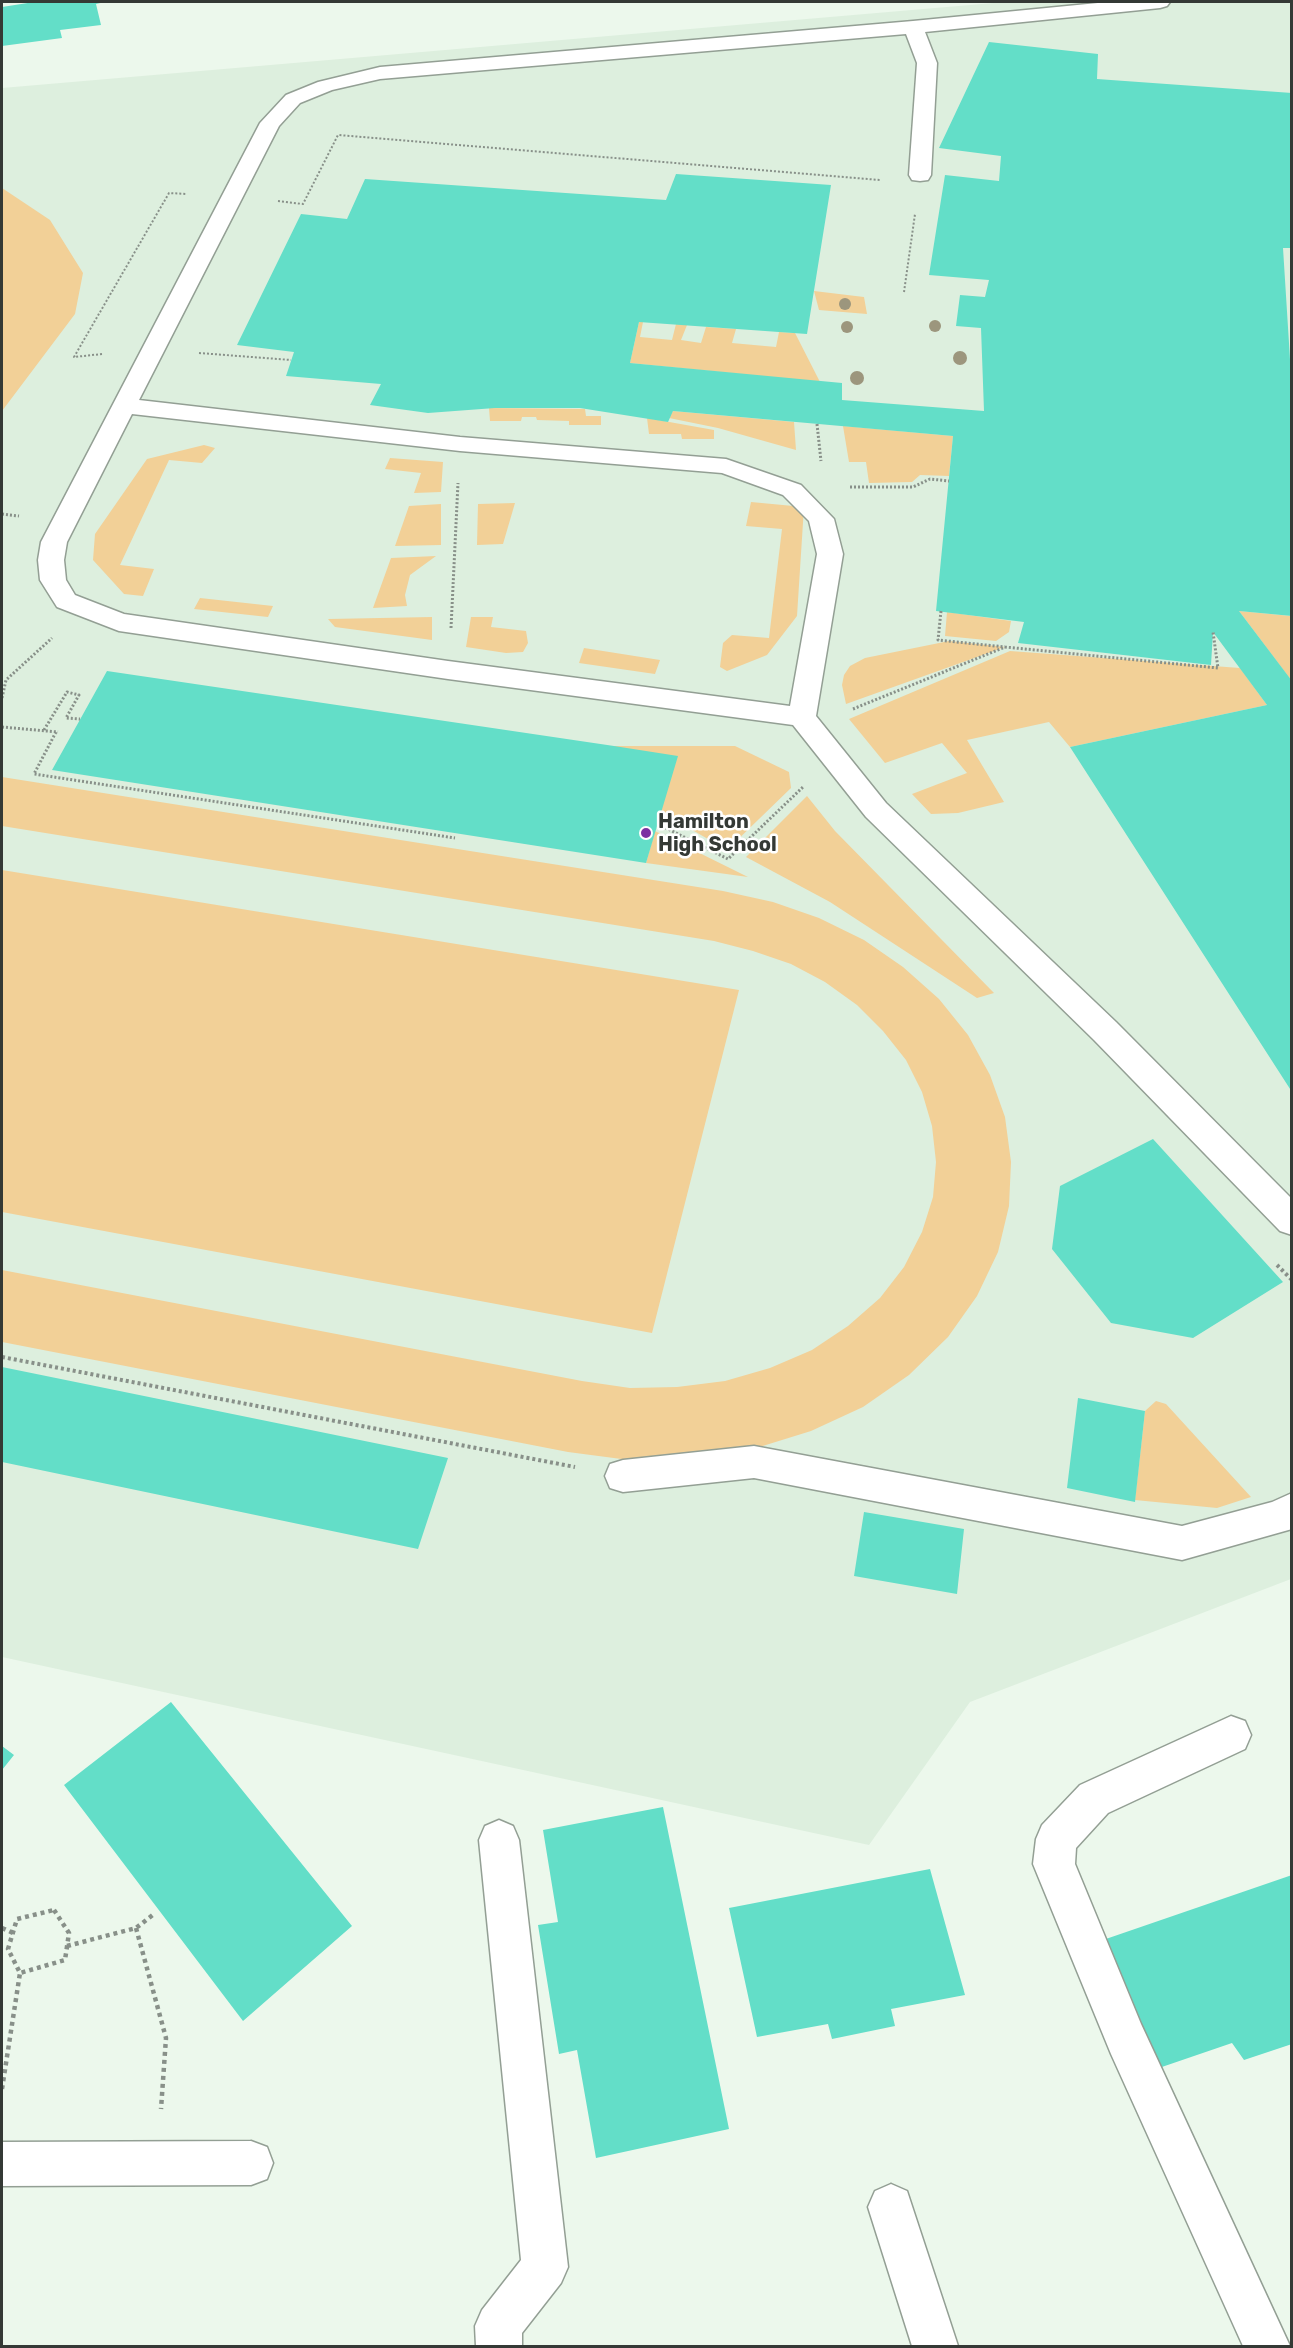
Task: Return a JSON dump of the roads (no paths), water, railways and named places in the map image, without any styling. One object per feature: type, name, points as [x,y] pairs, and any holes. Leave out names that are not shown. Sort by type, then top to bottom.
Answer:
[{"type":"lane","points":[[1160,2],[913,27],[380,73],[325,86],[293,99],[270,123],[54,542],[51,560],[54,580],[66,600],[119,622],[448,670],[802,717],[876,810],[1105,1031],[1292,1221]]},
{"type":"lane","points":[[913,27],[927,63],[920,175]]},
{"type":"lane","points":[[124,406],[460,444],[726,466],[792,490],[821,519],[830,554],[802,717]]},
{"type":"lane","points":[[622,1476],[754,1462],[1182,1544],[1280,1517],[1292,1510]]},
{"type":"lane","points":[[1231,1735],[1094,1799],[1056,1839],[1054,1864],[1131,2050],[1267,2346]]},
{"type":"lane","points":[[499,1840],[545,2267],[498,2326],[499,2346]]},
{"type":"lane","points":[[2,2164],[251,2163]]},
{"type":"lane","points":[[891,2207],[935,2346]]},
{"type":"place","name":"Hamilton High School","points":[[646,833]]}]
